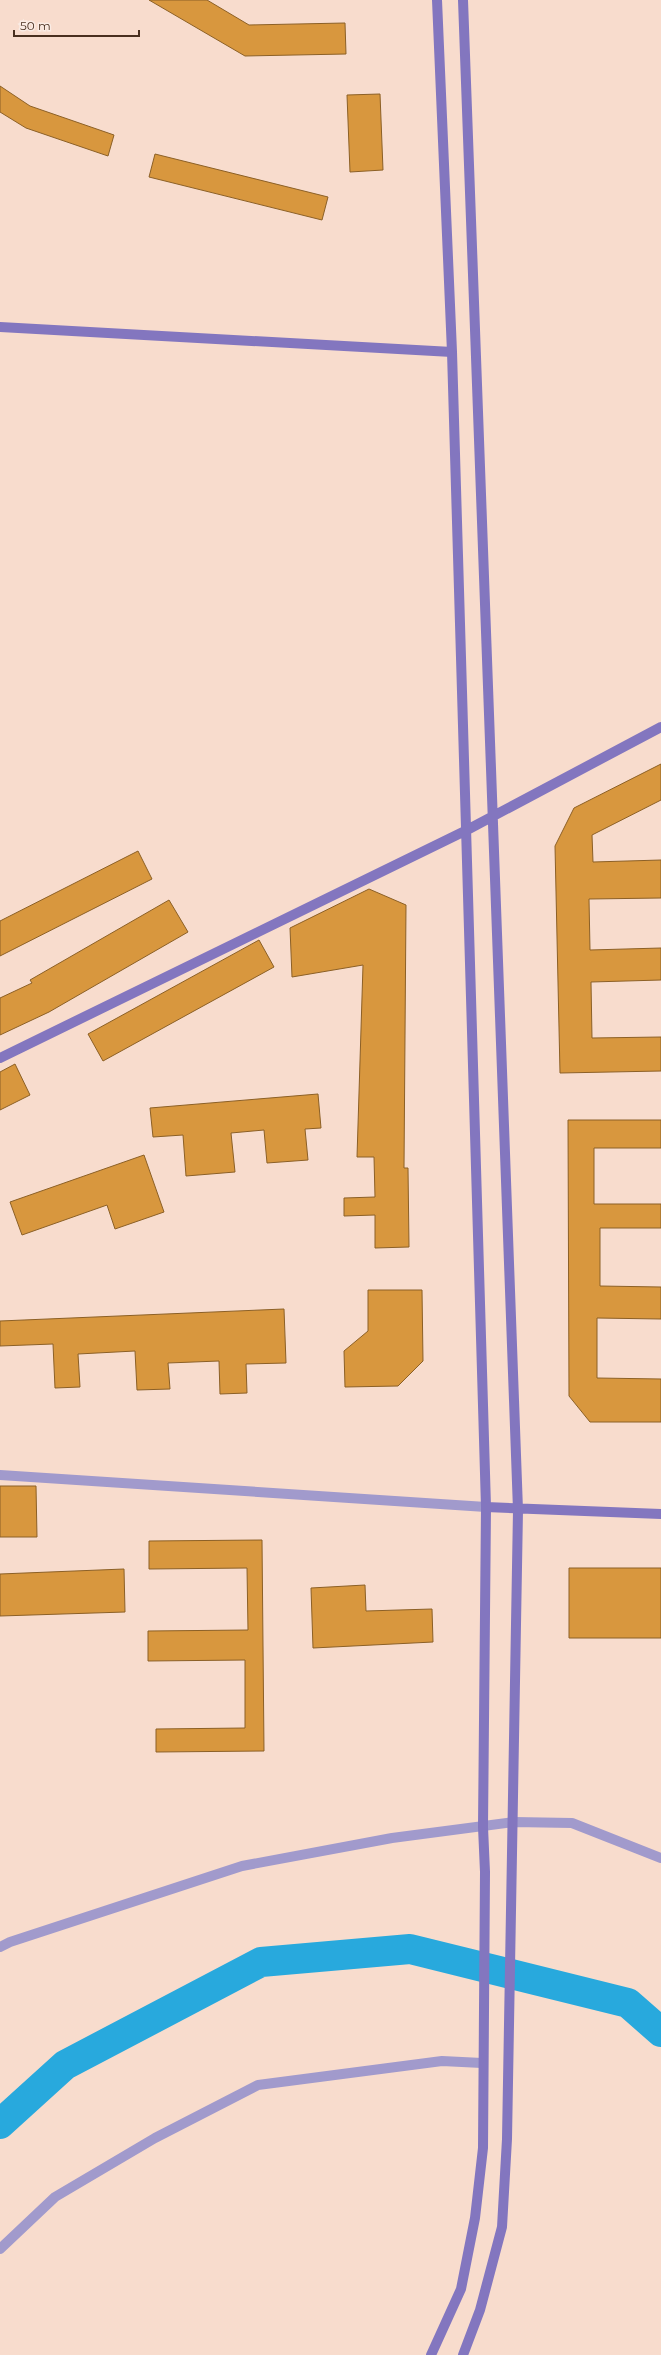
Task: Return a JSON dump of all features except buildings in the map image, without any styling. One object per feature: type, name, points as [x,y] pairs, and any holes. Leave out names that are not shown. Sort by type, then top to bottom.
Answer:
[{"type":"main road","points":[[431,2355],[461,2289],[475,2218],[483,2148],[482,2050],[485,1872],[483,1826],[486,1507],[452,352],[437,0]]},
{"type":"main road","points":[[463,0],[491,816],[518,1510],[514,1822],[507,2139],[502,2227],[480,2310],[463,2355]]},
{"type":"main road","points":[[0,327],[452,352]]},
{"type":"main road","points":[[0,1058],[467,830],[661,727]]},
{"type":"main road","points":[[486,1507],[518,1510],[661,1514]]},
{"type":"street","points":[[0,1475],[486,1507]]},
{"type":"street","points":[[0,1947],[10,1942],[242,1866],[341,1846],[483,1826],[514,1822],[572,1823],[661,1858]]},
{"type":"street","points":[[0,2249],[55,2197],[155,2138],[258,2085],[442,2061],[482,2063]]},
{"type":"waterway","points":[[0,2124],[65,2065],[261,1962],[410,1949],[628,2003],[661,2032]]}]
